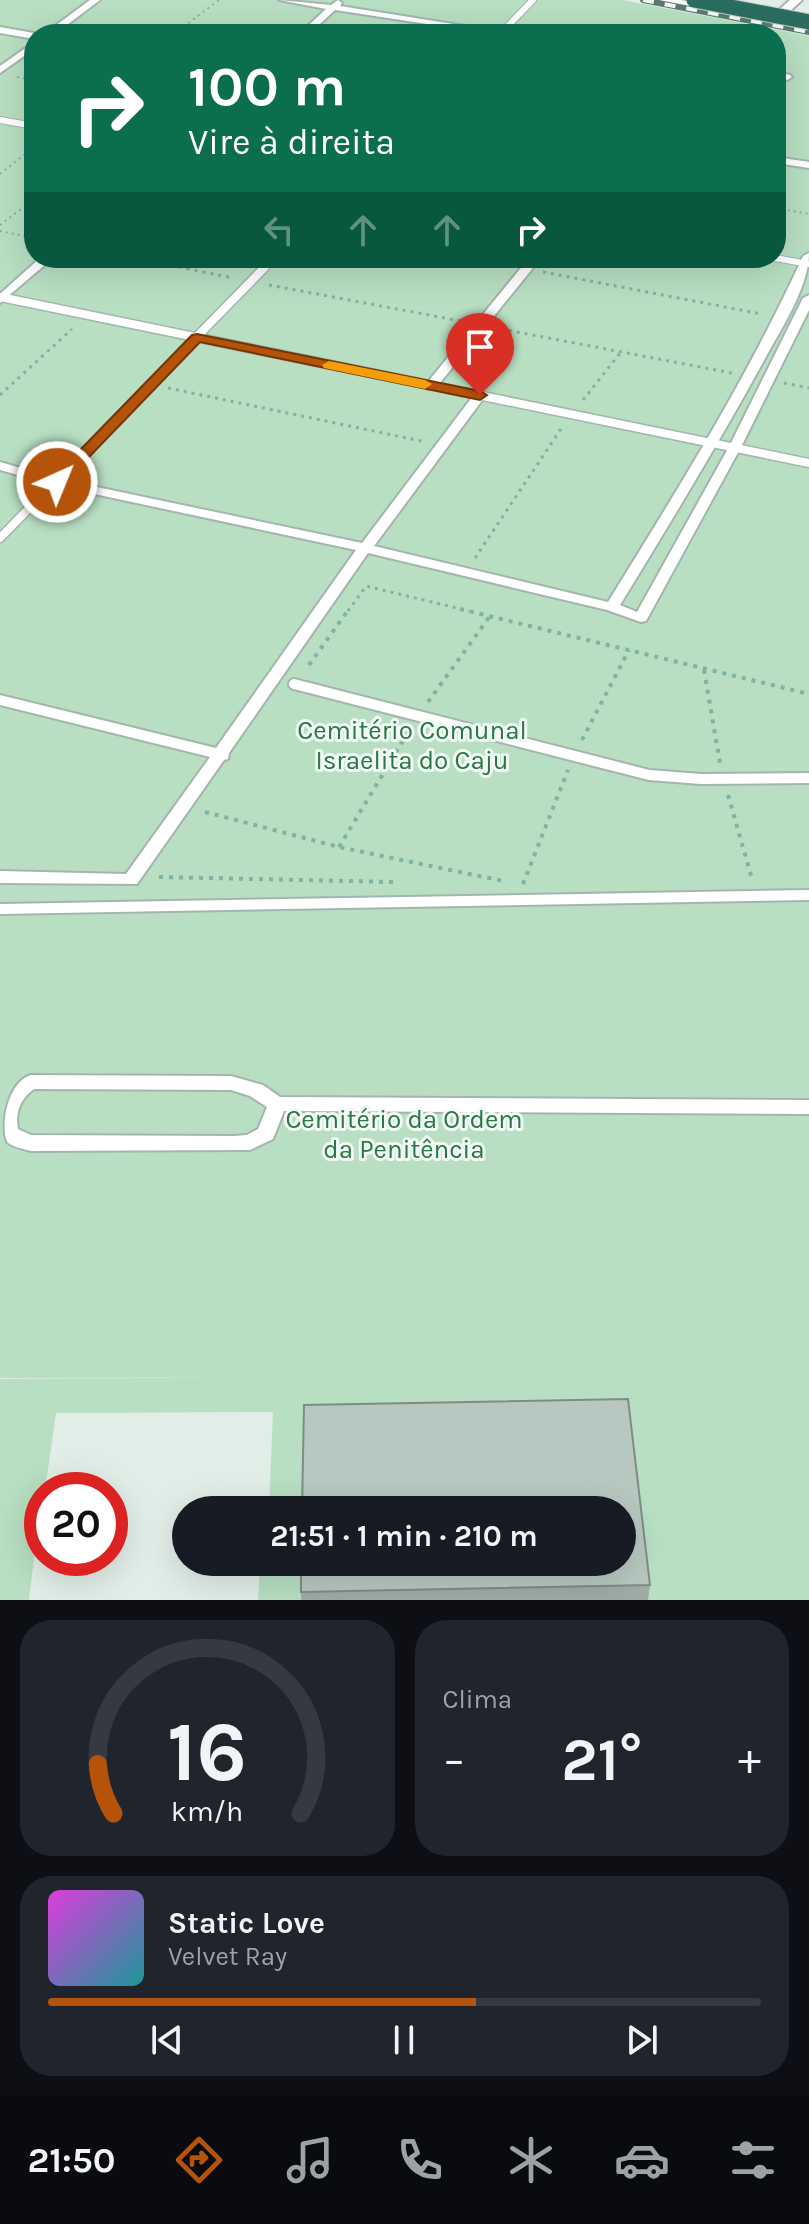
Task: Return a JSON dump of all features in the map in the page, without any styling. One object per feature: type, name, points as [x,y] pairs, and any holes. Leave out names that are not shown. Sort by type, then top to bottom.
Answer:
[{"type":"highway","points":[[694,0],[809,27]]},
{"type":"street","points":[[63,24],[96,0]]},
{"type":"street","points":[[283,0],[438,24]]},
{"type":"street","points":[[315,24],[341,0]]},
{"type":"street","points":[[663,0],[773,21],[796,0]]},
{"type":"street","points":[[0,30],[24,34]]},
{"type":"street","points":[[0,70],[24,52]]},
{"type":"street","points":[[786,162],[809,165]]},
{"type":"street","points":[[612,607],[713,442],[781,318],[807,261]]},
{"type":"street","points":[[1,298],[36,268]]},
{"type":"street","points":[[431,386],[526,269]]},
{"type":"street","points":[[0,466],[57,482],[365,548],[612,607],[641,618],[735,447],[809,298]]},
{"type":"street","points":[[0,877],[131,880],[365,548],[480,395]]},
{"type":"street","points":[[0,700],[222,755]]},
{"type":"street","points":[[277,1104],[266,1134],[250,1142],[234,1144],[31,1143],[13,1136],[8,1126],[14,1094],[31,1082],[231,1083],[256,1090],[277,1104],[809,1107]]},
{"type":"lane","points":[[513,24],[533,0]]},
{"type":"lane","points":[[657,0],[809,27]]},
{"type":"lane","points":[[773,21],[809,27]]},
{"type":"lane","points":[[0,120],[24,124]]},
{"type":"lane","points":[[786,259],[807,261]]},
{"type":"lane","points":[[0,538],[264,268]]},
{"type":"lane","points":[[1,298],[809,463]]},
{"type":"lane","points":[[294,684],[649,775],[723,779],[809,778]]},
{"type":"lane","points":[[0,909],[809,895]]},
{"type":"path","points":[[187,24],[219,0]]},
{"type":"path","points":[[0,174],[24,155]]},
{"type":"path","points":[[0,225],[24,207]]},
{"type":"path","points":[[786,210],[809,214]]},
{"type":"path","points":[[0,231],[24,236]]},
{"type":"path","points":[[521,268],[781,318]]},
{"type":"path","points":[[0,395],[87,315]]},
{"type":"path","points":[[464,574],[571,414],[621,352]]},
{"type":"path","points":[[150,384],[441,445]]},
{"type":"path","points":[[294,684],[366,586],[809,694]]},
{"type":"path","points":[[339,847],[419,714],[490,616]]},
{"type":"path","points":[[522,885],[573,756],[629,650]]},
{"type":"path","points":[[704,669],[723,779],[753,885]]},
{"type":"path","points":[[205,812],[339,847],[507,882]]},
{"type":"green space","points":[[0,0],[622,0],[747,24],[24,24],[24,268],[786,268],[786,32],[809,36],[809,1600],[646,1600],[625,1422],[355,1496],[270,1496],[273,1412],[56,1413],[48,1472],[24,1472],[24,1576],[32,1576],[29,1600],[0,1600],[0,1379],[307,1377],[0,1378]]},
{"type":"green space","points":[[259,1576],[303,1576],[303,1600],[258,1600]]},
{"type":"building","points":[[628,1399],[650,1585],[301,1592],[301,1576],[636,1576],[636,1496],[302,1496],[304,1405]]},
{"type":"railway","points":[[643,0],[768,24]]},
{"type":"railway","points":[[786,28],[809,32]]},
{"type":"slow traffic","points":[[329,365],[425,384]]},
{"type":"route","points":[[57,482],[197,338],[480,395]]},
{"type":"park label","name":"Cemitério Comunal Israelita do Caju","points":[[412,745]]},
{"type":"park label","name":"Cemitério da Ordem da Penitência","points":[[404,1134]]}]
